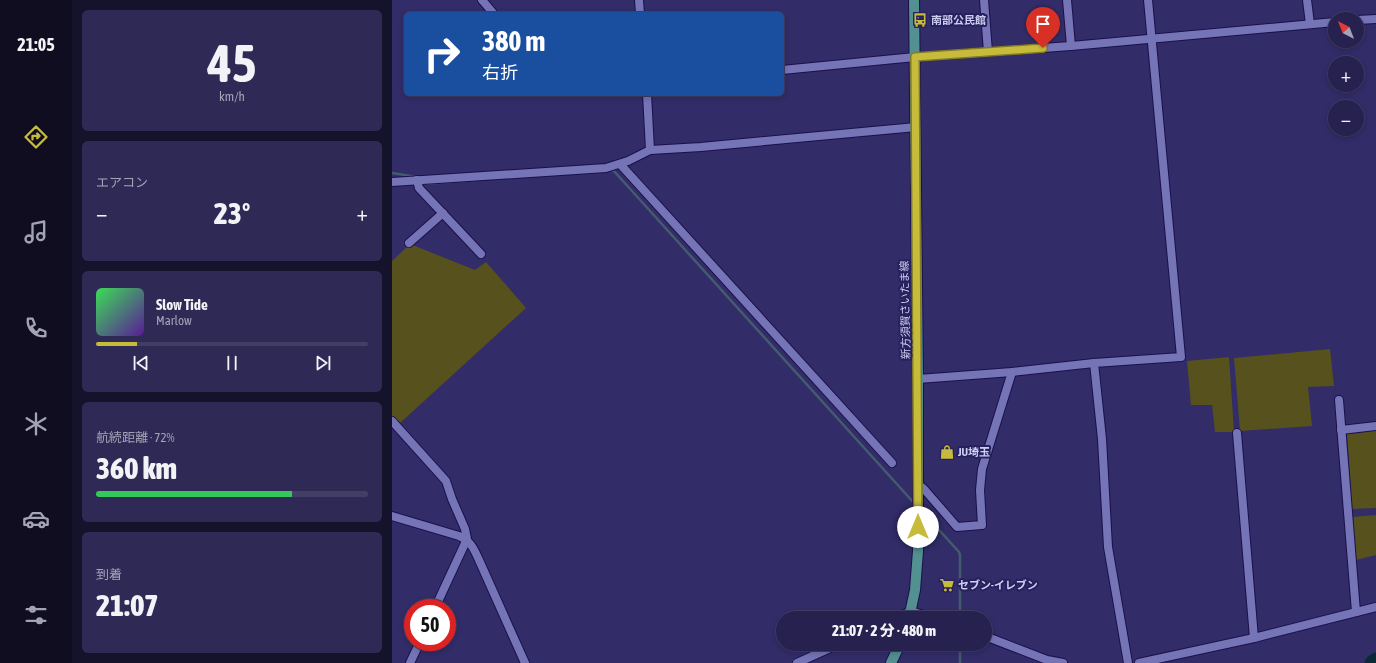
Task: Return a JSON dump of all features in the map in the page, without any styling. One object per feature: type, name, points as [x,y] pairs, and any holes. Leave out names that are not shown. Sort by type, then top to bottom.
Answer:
[{"type":"main road","name":"新方須賀さいたま線","points":[[911,611],[917,571],[918,484],[914,0]]},
{"type":"main road","points":[[891,663],[897,651]]},
{"type":"street","points":[[482,0],[492,12]]},
{"type":"street","points":[[639,0],[640,12]]},
{"type":"street","points":[[984,0],[988,52]]},
{"type":"street","points":[[1067,0],[1071,46]]},
{"type":"street","points":[[918,379],[1012,372],[1094,363],[1181,357],[1148,0]]},
{"type":"street","points":[[1307,0],[1310,24]]},
{"type":"street","points":[[1364,20],[1376,19]]},
{"type":"street","points":[[784,70],[915,57],[1071,46],[1328,23]]},
{"type":"street","points":[[647,96],[650,150]]},
{"type":"street","points":[[392,182],[606,168],[628,161],[650,150],[701,147],[916,127]]},
{"type":"street","points":[[620,164],[892,463]]},
{"type":"street","points":[[418,180],[419,188],[481,254]]},
{"type":"street","points":[[409,242],[443,213]]},
{"type":"street","points":[[1094,363],[1102,439],[1108,547],[1128,663]]},
{"type":"street","points":[[918,484],[957,527],[982,525],[980,490],[982,469],[1012,372]]},
{"type":"street","points":[[1339,400],[1356,612]]},
{"type":"street","points":[[392,421],[446,481],[452,499],[466,529],[467,539],[477,554],[525,663]]},
{"type":"street","points":[[1341,430],[1376,426]]},
{"type":"street","points":[[1237,434],[1254,638]]},
{"type":"street","points":[[392,516],[467,539]]},
{"type":"street","points":[[439,599],[467,539]]},
{"type":"street","points":[[1139,663],[1254,638],[1376,607]]},
{"type":"street","points":[[992,639],[1047,660],[1063,663]]},
{"type":"street","points":[[410,663],[416,651]]},
{"type":"street","points":[[797,663],[824,651]]},
{"type":"shaded area","points":[[410,244],[475,270],[486,262],[526,308],[399,424],[392,416],[392,261]]},
{"type":"shaded area","points":[[1330,349],[1334,386],[1308,387],[1312,426],[1240,431],[1234,358]]},
{"type":"shaded area","points":[[1229,357],[1234,432],[1215,432],[1212,405],[1191,405],[1187,361]]},
{"type":"shaded area","points":[[1376,430],[1376,508],[1352,509],[1347,433]]},
{"type":"shaded area","points":[[1376,515],[1376,555],[1356,560],[1352,517]]},
{"type":"waterway","points":[[609,171],[613,170],[914,503]]},
{"type":"waterway","points":[[392,173],[417,177]]},
{"type":"waterway","points":[[422,182],[425,184],[476,180]]},
{"type":"waterway","points":[[922,511],[959,552],[960,611]]},
{"type":"waterway","points":[[960,651],[960,663]]},
{"type":"waterway","points":[[1372,663],[1376,660]]},
{"type":"place","name":"南部公民館","points":[[920,20]]},
{"type":"place","name":"JU埼玉","points":[[947,452]]},
{"type":"place","name":"セブン-イレブン","points":[[947,585]]},
{"type":"route","points":[[918,527],[915,57],[1043,48]]}]
